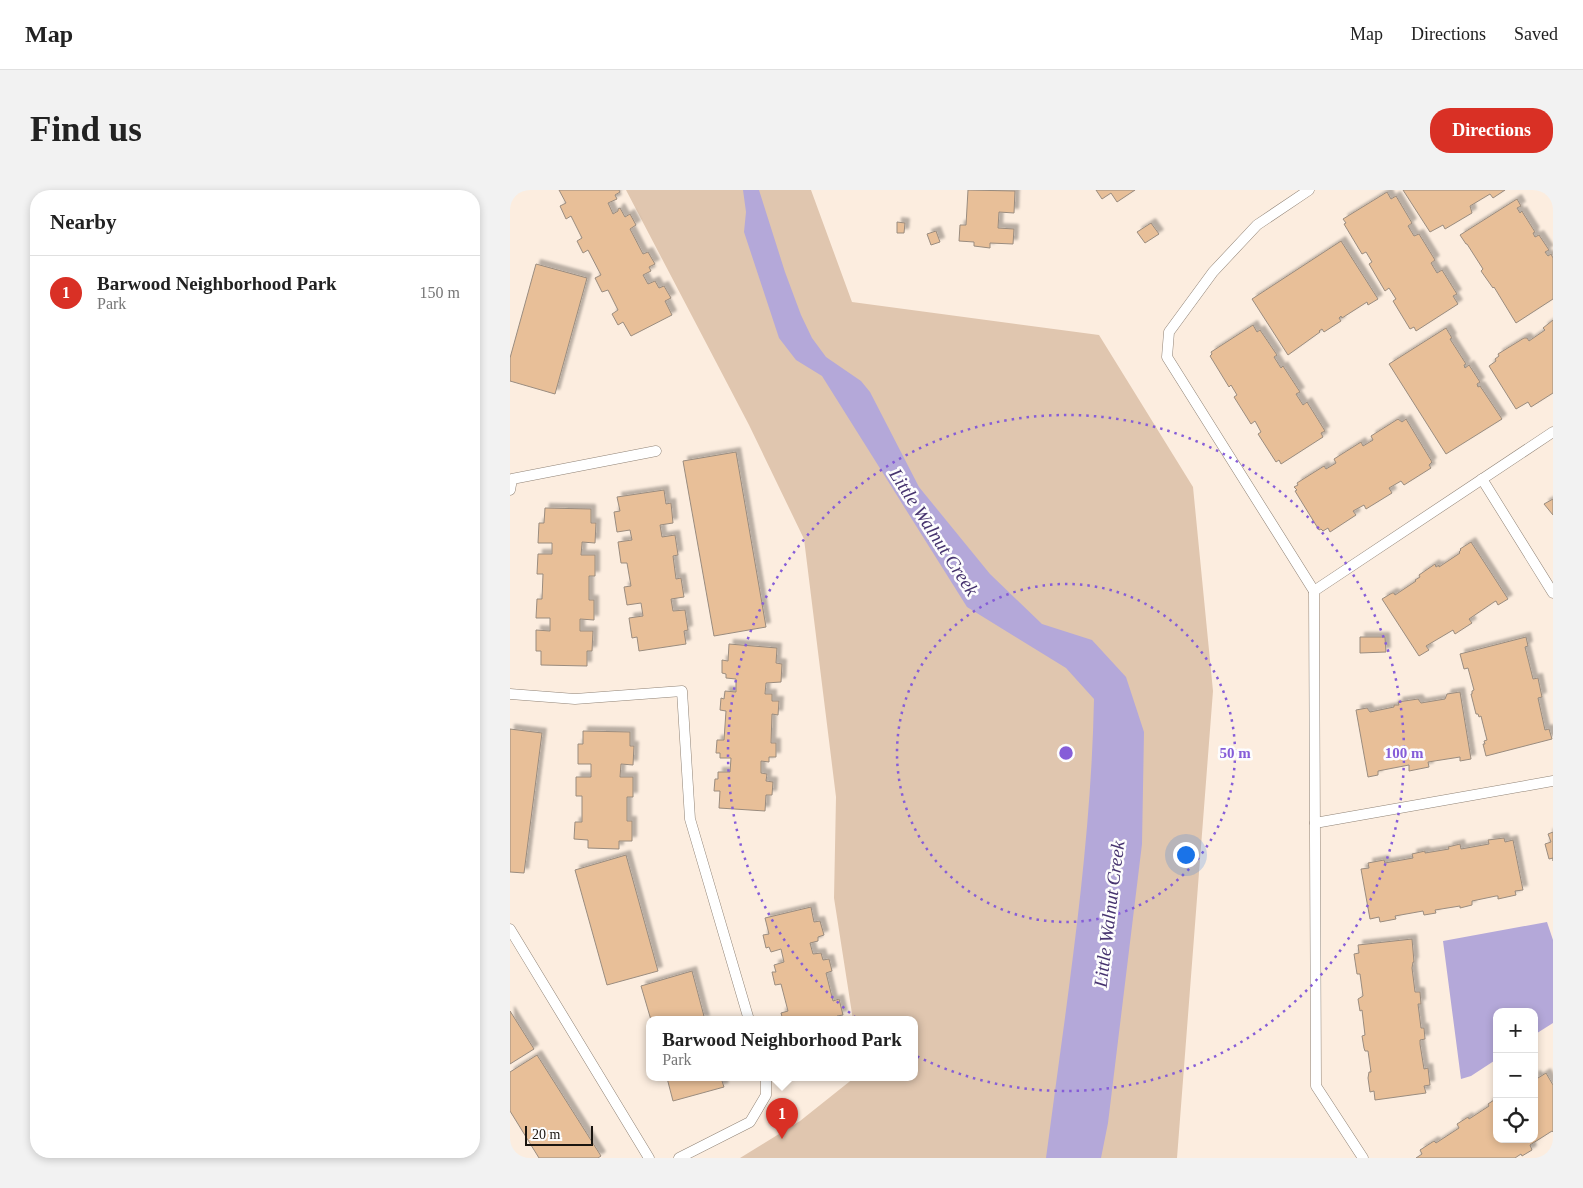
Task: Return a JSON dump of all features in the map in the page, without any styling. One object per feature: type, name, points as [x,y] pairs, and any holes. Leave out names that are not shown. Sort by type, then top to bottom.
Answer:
[{"type":"lane","points":[[1309,190],[1257,225],[1213,272],[1169,332],[1167,357],[1314,591],[1316,1086],[1363,1158]]},
{"type":"lane","points":[[1314,591],[1553,432]]},
{"type":"lane","points":[[510,490],[512,479],[656,451]]},
{"type":"lane","points":[[1482,479],[1553,593]]},
{"type":"lane","points":[[510,694],[576,699],[682,691],[690,820],[748,1016]]},
{"type":"lane","points":[[1315,823],[1553,781]]},
{"type":"lane","points":[[510,929],[649,1158]]},
{"type":"lane","points":[[679,1158],[750,1122],[766,1095],[766,1081]]},
{"type":"shaded area","points":[[626,190],[811,190],[852,302],[1099,335],[1193,487],[1213,691],[1177,1158],[740,1158],[800,1121],[850,1081],[918,1081],[918,1016],[852,1016],[834,898],[836,797],[804,539],[749,425]]},
{"type":"water","name":"Little Walnut Creek","points":[[743,190],[759,190],[785,272],[812,338],[826,357],[861,381],[870,392],[919,487],[990,574],[1042,624],[1092,640],[1126,677],[1144,732],[1142,844],[1108,1123],[1101,1158],[1046,1158],[1083,872],[1092,757],[1094,699],[1066,668],[967,607],[822,376],[796,360],[779,338],[744,232],[746,212]]},
{"type":"water","points":[[1547,922],[1553,940],[1553,1023],[1538,1032],[1538,1008],[1493,1008],[1493,1062],[1471,1076],[1461,1079],[1443,941]]},
{"type":"building","points":[[559,190],[619,190],[620,192],[615,195],[617,199],[608,203],[613,214],[620,208],[625,217],[630,214],[636,225],[630,229],[643,254],[648,252],[655,264],[649,267],[651,271],[643,275],[648,284],[655,281],[659,288],[664,286],[671,298],[665,301],[672,315],[631,336],[623,322],[618,325],[612,314],[618,310],[608,290],[602,292],[595,278],[601,275],[588,250],[583,253],[577,241],[582,238],[571,216],[566,219],[560,206],[566,203]]},
{"type":"building","points":[[968,190],[1015,191],[1014,213],[999,212],[998,228],[1014,229],[1013,244],[990,243],[990,248],[974,246],[974,242],[959,241],[960,225],[966,225]]},
{"type":"building","points":[[1096,190],[1135,190],[1117,202],[1111,193],[1102,199]]},
{"type":"building","points":[[1403,190],[1505,190],[1493,198],[1490,194],[1470,206],[1472,213],[1445,229],[1443,225],[1430,232]]},
{"type":"building","points":[[1387,192],[1391,199],[1396,196],[1412,223],[1408,226],[1414,236],[1419,234],[1435,260],[1431,263],[1437,273],[1442,270],[1457,294],[1453,296],[1458,304],[1416,331],[1414,327],[1410,329],[1393,301],[1396,299],[1389,288],[1385,291],[1369,264],[1372,262],[1366,252],[1362,254],[1344,224],[1346,223],[1343,219]]},
{"type":"building","points":[[1517,199],[1521,206],[1517,208],[1520,213],[1522,211],[1535,232],[1533,233],[1535,237],[1539,235],[1549,250],[1545,252],[1548,256],[1551,254],[1553,258],[1553,299],[1516,323],[1494,287],[1481,271],[1483,269],[1460,235]]},
{"type":"building","points":[[897,222],[905,223],[904,233],[897,233]]},
{"type":"building","points":[[1151,223],[1159,234],[1145,243],[1137,232]]},
{"type":"building","points":[[936,231],[940,242],[931,245],[927,234]]},
{"type":"building","points":[[1341,241],[1378,299],[1368,305],[1367,302],[1342,318],[1341,316],[1339,318],[1341,321],[1324,332],[1322,329],[1288,355],[1252,299]]},
{"type":"building","points":[[536,264],[587,278],[555,394],[510,381],[510,358]]},
{"type":"building","points":[[1553,320],[1553,393],[1531,407],[1528,402],[1516,409],[1489,366],[1496,361],[1495,359],[1499,356],[1498,354],[1524,338],[1527,338],[1529,341],[1545,330],[1543,328]]},
{"type":"building","points":[[1253,325],[1257,332],[1260,330],[1277,355],[1274,357],[1281,368],[1283,366],[1300,392],[1296,394],[1303,405],[1307,402],[1325,431],[1321,433],[1323,437],[1281,464],[1279,460],[1276,462],[1258,434],[1261,432],[1255,421],[1251,424],[1234,397],[1237,395],[1231,385],[1229,387],[1210,356],[1211,352]]},
{"type":"building","points":[[1446,328],[1452,338],[1450,339],[1466,364],[1464,365],[1465,368],[1469,365],[1480,382],[1477,384],[1478,387],[1480,386],[1502,419],[1446,454],[1389,364]]},
{"type":"building","points":[[1398,419],[1402,422],[1406,419],[1432,462],[1429,465],[1431,468],[1404,485],[1401,481],[1389,488],[1392,493],[1366,509],[1364,505],[1353,511],[1356,515],[1330,532],[1328,528],[1323,531],[1319,530],[1294,487],[1298,485],[1297,483],[1324,466],[1326,469],[1336,463],[1334,459],[1361,442],[1363,446],[1373,440],[1371,436]]},
{"type":"building","points":[[736,452],[766,627],[714,636],[683,461]]},
{"type":"building","points":[[664,490],[666,504],[671,503],[673,523],[660,525],[662,537],[675,535],[678,555],[673,556],[676,579],[681,578],[684,597],[671,599],[673,611],[685,610],[688,630],[684,631],[686,644],[639,651],[637,637],[632,638],[629,618],[643,616],[641,603],[627,605],[624,587],[631,586],[627,563],[621,563],[618,542],[632,540],[630,530],[617,532],[614,512],[620,511],[617,497]]},
{"type":"building","points":[[1553,499],[1553,515],[1544,504]]},
{"type":"building","points":[[545,508],[591,509],[591,523],[596,523],[595,543],[582,542],[581,555],[595,555],[595,576],[589,576],[589,600],[594,600],[594,620],[580,619],[580,631],[593,631],[592,651],[587,651],[587,666],[541,665],[541,651],[536,651],[536,630],[550,631],[550,618],[536,618],[537,599],[542,599],[543,574],[537,574],[538,554],[552,554],[552,543],[538,543],[539,523],[544,523]]},
{"type":"building","points":[[1471,542],[1508,599],[1498,605],[1496,601],[1494,602],[1469,619],[1472,623],[1455,634],[1453,630],[1426,646],[1429,650],[1419,656],[1382,599],[1392,593],[1395,595],[1416,581],[1420,577],[1419,575],[1435,564],[1436,567],[1439,565],[1439,567],[1460,553],[1460,549]]},
{"type":"building","points":[[1360,637],[1385,637],[1386,652],[1360,653]]},
{"type":"building","points":[[1526,637],[1528,646],[1525,647],[1533,679],[1538,678],[1542,697],[1538,698],[1545,730],[1549,729],[1552,739],[1486,756],[1483,744],[1487,740],[1481,716],[1479,717],[1476,714],[1471,694],[1474,690],[1468,668],[1464,669],[1460,654]]},
{"type":"building","points":[[729,644],[777,648],[776,663],[782,664],[781,682],[766,683],[765,694],[772,694],[772,701],[779,701],[778,715],[772,714],[771,743],[776,743],[776,757],[769,757],[769,762],[761,761],[761,773],[767,774],[766,781],[773,782],[772,795],[766,795],[765,811],[719,808],[720,791],[714,791],[718,772],[730,772],[731,758],[720,758],[720,753],[716,753],[717,740],[724,740],[726,711],[720,710],[721,698],[724,699],[725,691],[736,692],[736,679],[726,678],[726,674],[722,673],[722,660],[728,661]]},
{"type":"building","points":[[1460,692],[1471,759],[1460,761],[1460,757],[1428,762],[1429,767],[1409,771],[1409,765],[1378,771],[1378,775],[1368,777],[1356,710],[1367,708],[1370,712],[1394,707],[1394,705],[1399,705],[1398,702],[1418,699],[1421,703],[1445,699],[1447,694]]},
{"type":"building","points":[[510,729],[542,733],[524,873],[510,872]]},
{"type":"building","points":[[583,731],[630,732],[630,746],[634,746],[633,765],[621,764],[620,777],[633,777],[633,797],[627,797],[627,821],[632,821],[632,841],[619,841],[619,849],[588,848],[588,840],[574,839],[575,822],[582,822],[582,796],[576,796],[576,777],[591,777],[591,764],[578,764],[578,744],[583,744]]},
{"type":"building","points":[[1553,832],[1553,858],[1549,859],[1545,844],[1551,842],[1548,834]]},
{"type":"building","points":[[1504,838],[1505,842],[1513,840],[1523,890],[1515,891],[1516,895],[1498,899],[1498,896],[1496,896],[1472,901],[1472,905],[1435,910],[1436,913],[1424,915],[1423,911],[1395,916],[1396,919],[1380,922],[1379,917],[1370,919],[1361,869],[1369,868],[1368,863],[1384,860],[1385,863],[1413,858],[1412,854],[1425,851],[1425,853],[1449,849],[1448,847],[1460,844],[1461,849],[1489,844],[1488,840]]},
{"type":"building","points":[[626,855],[658,971],[607,985],[575,870]]},
{"type":"building","points":[[811,907],[814,922],[820,921],[824,935],[818,937],[818,941],[810,943],[813,954],[821,953],[823,960],[829,959],[832,971],[826,973],[833,1001],[839,999],[843,1015],[782,1016],[781,1013],[788,1011],[781,984],[775,985],[772,972],[776,972],[774,965],[784,962],[781,949],[771,952],[769,947],[766,948],[763,935],[769,934],[765,918]]},
{"type":"building","points":[[1412,939],[1414,962],[1412,968],[1415,992],[1420,992],[1421,1004],[1418,1004],[1421,1028],[1424,1028],[1425,1039],[1420,1040],[1420,1044],[1424,1069],[1428,1068],[1430,1085],[1424,1086],[1426,1093],[1375,1100],[1374,1091],[1370,1092],[1368,1078],[1369,1072],[1371,1072],[1368,1051],[1365,1051],[1364,1048],[1362,1036],[1365,1035],[1362,1010],[1360,1011],[1358,999],[1363,996],[1360,974],[1357,974],[1354,954],[1359,953],[1358,945]]},
{"type":"building","points":[[692,971],[704,1016],[650,1016],[641,986]]},
{"type":"building","points":[[510,1011],[534,1049],[510,1064]]},
{"type":"building","points":[[537,1055],[601,1156],[598,1158],[539,1158],[510,1111],[510,1072]]},
{"type":"building","points":[[1546,1073],[1553,1085],[1553,1132],[1538,1140],[1538,1098],[1538,1078]]},
{"type":"building","points":[[668,1081],[722,1081],[724,1087],[673,1101]]},
{"type":"building","points":[[1493,1101],[1493,1143],[1533,1143],[1530,1145],[1532,1150],[1515,1158],[1416,1158],[1422,1154],[1420,1150],[1434,1141],[1436,1143],[1459,1128],[1457,1124],[1468,1117],[1469,1119],[1489,1106],[1488,1104]]},
{"type":"place","name":"Barwood Neighborhood Park","points":[[782,1139]]}]
